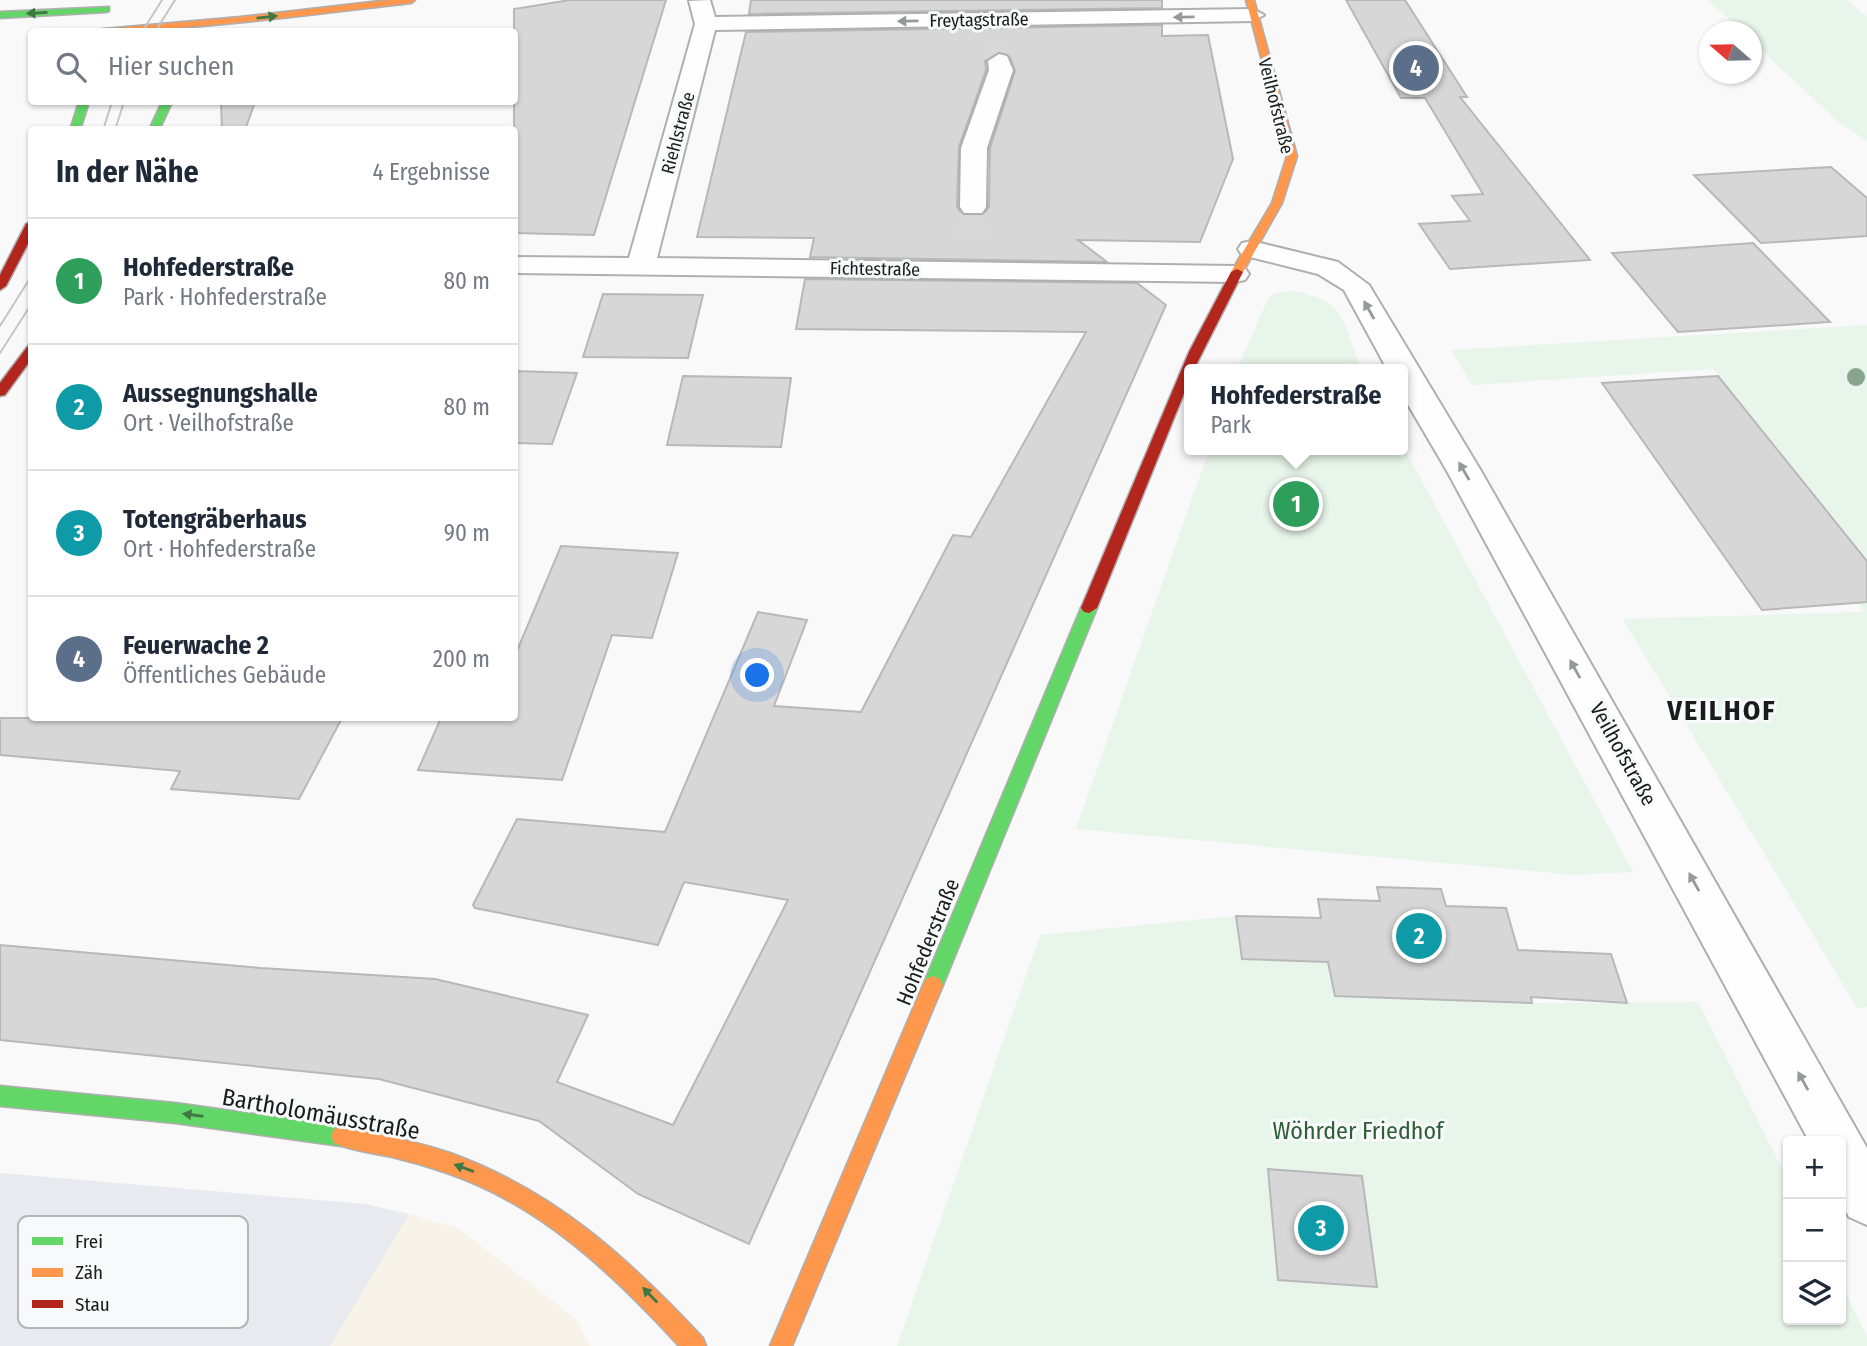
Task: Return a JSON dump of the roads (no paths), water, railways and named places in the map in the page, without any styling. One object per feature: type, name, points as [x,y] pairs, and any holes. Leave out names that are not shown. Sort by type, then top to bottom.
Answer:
[{"type":"street","points":[[169,28],[198,27],[411,0]]},
{"type":"street","name":"Riehlstraße","points":[[641,265],[706,24],[700,0]]},
{"type":"street","points":[[198,27],[208,2]]},
{"type":"street","points":[[0,15],[122,8],[111,28]]},
{"type":"street","name":"Freytagstraße","points":[[706,24],[993,40],[1251,8]]},
{"type":"street","name":"Veilhofstraße","points":[[1251,8],[1292,156],[1289,176],[1269,221],[1252,249],[1328,268],[1355,285],[1399,364]]},
{"type":"street","points":[[973,207],[974,148],[1001,70],[993,40]]},
{"type":"street","points":[[76,126],[84,105]]},
{"type":"street","points":[[156,126],[166,105]]},
{"type":"street","points":[[1,285],[28,232]]},
{"type":"street","points":[[971,270],[972,240]]},
{"type":"street","name":"Hohfederstraße","points":[[1190,364],[1235,274],[1252,249]]},
{"type":"street","name":"Fichtestraße","points":[[518,265],[1235,274]]},
{"type":"street","points":[[0,392],[28,354]]},
{"type":"street","name":"Hohfederstraße","points":[[780,1346],[844,1203],[1184,379]]},
{"type":"street","name":"Veilhofstraße","points":[[1408,380],[1464,471],[1833,1136]]},
{"type":"street","name":"Bartholomäusstraße","points":[[0,1096],[156,1110],[348,1136],[453,1164],[495,1180],[547,1209],[598,1246],[629,1274],[695,1346]]},
{"type":"street","points":[[1846,1160],[1867,1199]]},
{"type":"tunnel","points":[[993,38],[999,61]]},
{"type":"tunnel","points":[[972,227],[973,207]]},
{"type":"tunnel","points":[[972,227],[972,240]]},
{"type":"tram line","points":[[144,28],[162,0]]},
{"type":"tram line","points":[[158,28],[175,0]]},
{"type":"tram line","points":[[104,126],[111,105]]},
{"type":"tram line","points":[[116,126],[123,105]]},
{"type":"tram line","points":[[0,326],[28,281]]},
{"type":"tram line","points":[[0,353],[28,309]]},
{"type":"place","name":"Feuerwache 2","points":[[1416,68]]},
{"type":"place","name":"Hohfederstraße","points":[[1296,504]]},
{"type":"place","name":"Aussegnungshalle","points":[[1419,936]]},
{"type":"place","name":"Totengräberhaus","points":[[1321,1228]]},
{"type":"district","name":"VEILHOF","points":[[1722,710]]},
{"type":"park label","name":"Wöhrder Friedhof","points":[[1358,1131]]}]
